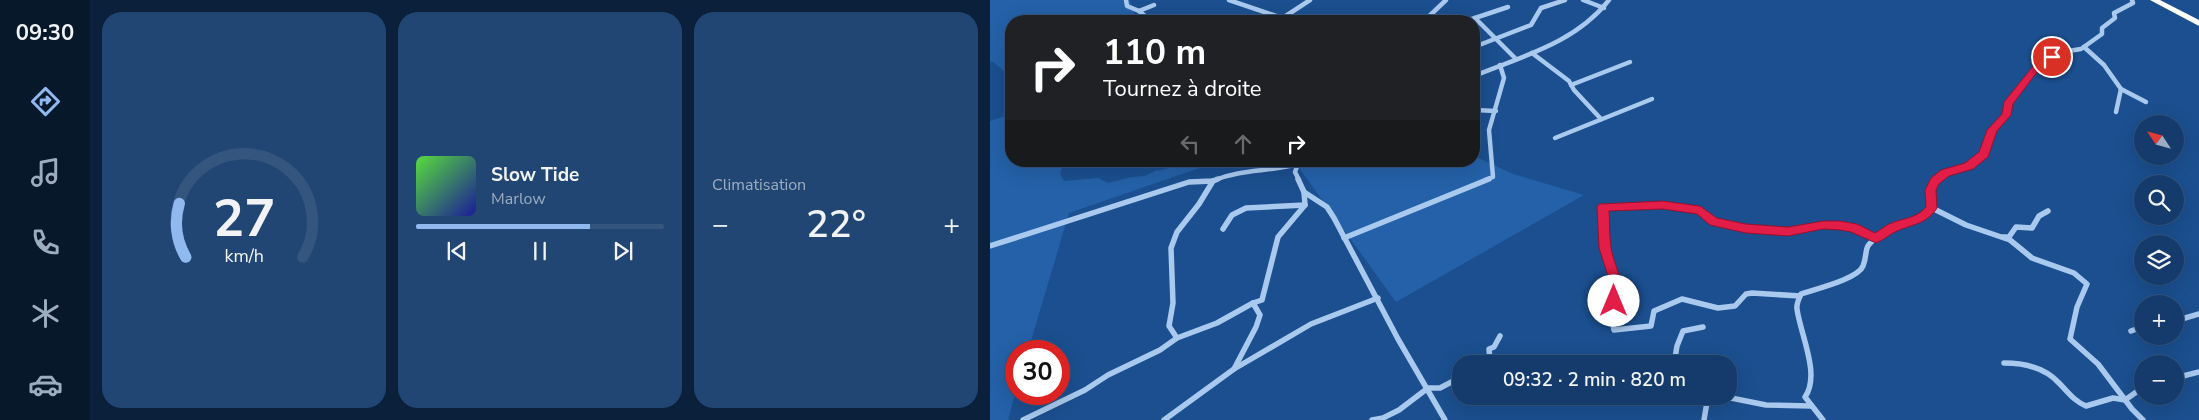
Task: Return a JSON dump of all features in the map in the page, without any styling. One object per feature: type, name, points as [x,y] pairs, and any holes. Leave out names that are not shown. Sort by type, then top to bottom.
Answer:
[{"type":"highway","points":[[2154,0],[2199,23]]},
{"type":"street","points":[[1126,0],[1127,6],[1143,15]]},
{"type":"street","points":[[1229,0],[1273,15]]},
{"type":"street","points":[[1287,15],[1310,0]]},
{"type":"street","points":[[1430,15],[1446,0]]},
{"type":"street","points":[[1480,45],[1530,25],[1541,8],[1564,0]]},
{"type":"street","points":[[1583,0],[1604,8]]},
{"type":"street","points":[[1480,73],[1548,47],[1586,24],[1604,8],[1609,0]]},
{"type":"street","points":[[1932,208],[1930,190],[1934,181],[1945,173],[1969,166],[1984,154],[1992,130],[2006,115],[2008,104],[2041,62],[2062,52],[2074,51],[2084,47],[2102,34],[2102,28],[2115,18],[2114,13],[2133,3],[2132,0]]},
{"type":"street","points":[[1139,11],[1154,5]]},
{"type":"street","points":[[1480,16],[1508,7]]},
{"type":"street","points":[[1480,23],[1516,59]]},
{"type":"street","points":[[2084,47],[2104,64],[2121,88],[2146,102]]},
{"type":"street","points":[[1532,53],[1569,81],[1601,119]]},
{"type":"street","points":[[1571,84],[1630,62]]},
{"type":"street","points":[[1344,238],[1493,177],[1489,130],[1504,78],[1500,65]]},
{"type":"street","points":[[2116,112],[2121,88]]},
{"type":"street","points":[[1555,138],[1652,99]]},
{"type":"street","points":[[1480,110],[1496,111]]},
{"type":"street","points":[[990,246],[1189,182],[1213,181],[1233,173],[1278,170],[1287,167]]},
{"type":"street","points":[[1024,420],[1085,390],[1108,375],[1160,350],[1177,338],[1217,323],[1262,300],[1278,237],[1304,205],[1304,192],[1295,172],[1297,167]]},
{"type":"street","points":[[1177,338],[1171,334],[1168,324],[1173,306],[1171,247],[1179,228],[1205,196],[1207,188],[1213,181]]},
{"type":"street","points":[[1304,192],[1327,207],[1378,298],[1398,339],[1445,420]]},
{"type":"street","points":[[1223,229],[1232,215],[1246,208],[1304,205]]},
{"type":"street","points":[[1876,238],[1853,228],[1840,225],[1823,225],[1788,232],[1746,229],[1714,222],[1700,210],[1663,205],[1603,207],[1605,248],[1614,276],[1614,301],[1611,316],[1614,330],[1626,330],[1635,326],[1651,326],[1654,311],[1682,300],[1718,308],[1727,308],[1735,306],[1746,294],[1752,292],[1800,296],[1811,289],[1855,275],[1863,266],[1865,248],[1876,238],[1894,227],[1911,223],[1925,215],[1932,208]]},
{"type":"street","points":[[1932,208],[1966,225],[2003,237],[2032,258],[2061,268],[2084,279],[2087,284],[2077,307],[2070,339],[2098,364],[2125,400],[2143,420]]},
{"type":"street","points":[[2003,237],[2009,237],[2016,227],[2032,228],[2034,220],[2042,213],[2048,211]]},
{"type":"street","points":[[1800,296],[1796,307],[1808,354],[1810,390],[1805,397],[1822,420]]},
{"type":"street","points":[[1164,420],[1234,369],[1311,324],[1378,298]]},
{"type":"street","points":[[1234,369],[1256,327],[1260,315],[1253,304]]},
{"type":"street","points":[[2184,318],[2199,314]]},
{"type":"street","points":[[1676,355],[1683,331],[1703,327]]},
{"type":"street","points":[[1490,355],[1489,349],[1494,347],[1500,336]]},
{"type":"street","points":[[2004,364],[2023,363],[2036,368],[2058,382],[2068,396],[2086,406],[2113,398],[2125,400],[2134,394]]},
{"type":"street","points":[[2184,376],[2199,372]]},
{"type":"street","points":[[1372,420],[1383,418],[1398,410],[1428,388],[1440,388],[1452,382]]},
{"type":"street","points":[[1737,401],[1786,407],[1811,406]]},
{"type":"street","points":[[1704,420],[1706,405]]},
{"type":"shaded area","points":[[990,0],[1130,0],[1134,15],[1005,15],[1005,73],[992,61],[990,62]]},
{"type":"shaded area","points":[[1005,116],[1005,167],[1062,167],[1060,174],[1064,181],[1098,178],[1108,183],[1145,176],[1169,167],[1203,167],[1069,213],[1031,340],[1005,340],[1005,405],[1012,405],[1008,420],[990,420],[990,121]]},
{"type":"shaded area","points":[[1480,159],[1513,174],[1584,195],[1396,302],[1298,167],[1480,167]]},
{"type":"route","points":[[1614,301],[1614,276],[1605,248],[1603,207],[1663,205],[1700,210],[1714,222],[1746,229],[1788,232],[1823,225],[1840,225],[1853,228],[1876,238],[1894,227],[1911,223],[1925,215],[1932,208],[1930,190],[1934,181],[1945,173],[1969,166],[1984,154],[1992,130],[2006,115],[2008,104],[2041,62],[2052,57]]}]
